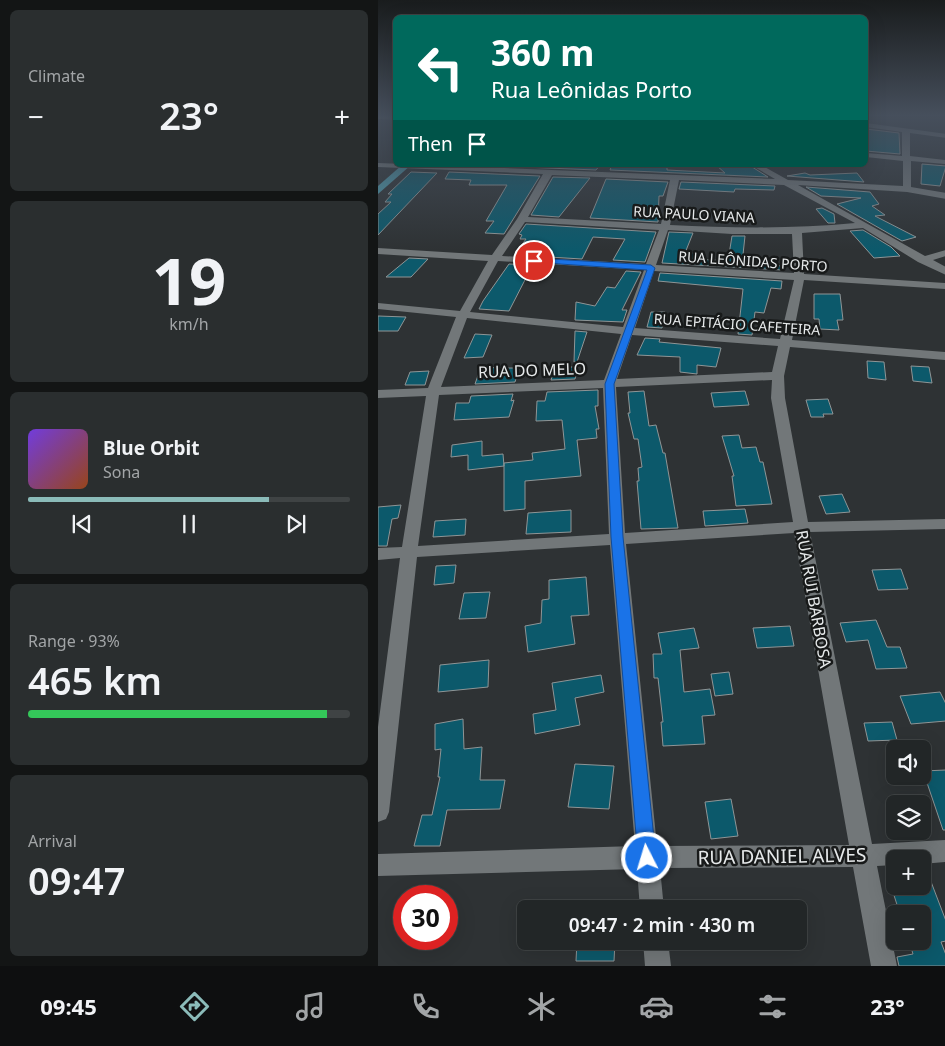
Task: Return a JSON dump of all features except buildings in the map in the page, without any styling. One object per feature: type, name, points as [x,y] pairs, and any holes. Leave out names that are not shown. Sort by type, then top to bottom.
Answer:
[{"type":"main road","points":[[378,191],[405,167]]},
{"type":"street","points":[[906,160],[907,189]]},
{"type":"street","points":[[931,160],[946,162]]},
{"type":"street","points":[[378,165],[393,166]]},
{"type":"street","points":[[430,167],[786,182],[907,189],[946,196]]},
{"type":"street","points":[[759,167],[946,272]]},
{"type":"street","points":[[378,812],[409,553],[433,391],[463,315],[495,258],[522,219],[549,172]]},
{"type":"street","points":[[651,900],[617,537],[609,384],[665,226],[675,178]]},
{"type":"street","name":"RUA PAULO VIANA","points":[[522,219],[732,231],[797,231],[865,225]]},
{"type":"street","name":"RUA RUI BARBOSA","points":[[797,231],[800,278],[778,376],[778,398],[884,966]]},
{"type":"street","name":"RUA LEÔNIDAS PORTO","points":[[378,251],[946,286]]},
{"type":"street","points":[[922,260],[946,253]]},
{"type":"street","name":"RUA EPITÁCIO CAFETEIRA","points":[[378,306],[629,331],[946,356]]},
{"type":"street","name":"RUA DO MELO","points":[[378,394],[778,376]]},
{"type":"street","points":[[378,554],[617,537],[801,527],[946,524]]},
{"type":"street","name":"RUA DANIEL ALVES","points":[[378,865],[647,858],[862,856],[946,851]]},
{"type":"street","points":[[656,950],[658,966]]},
{"type":"route","points":[[534,261],[651,268],[609,384],[617,537],[647,858]]}]
